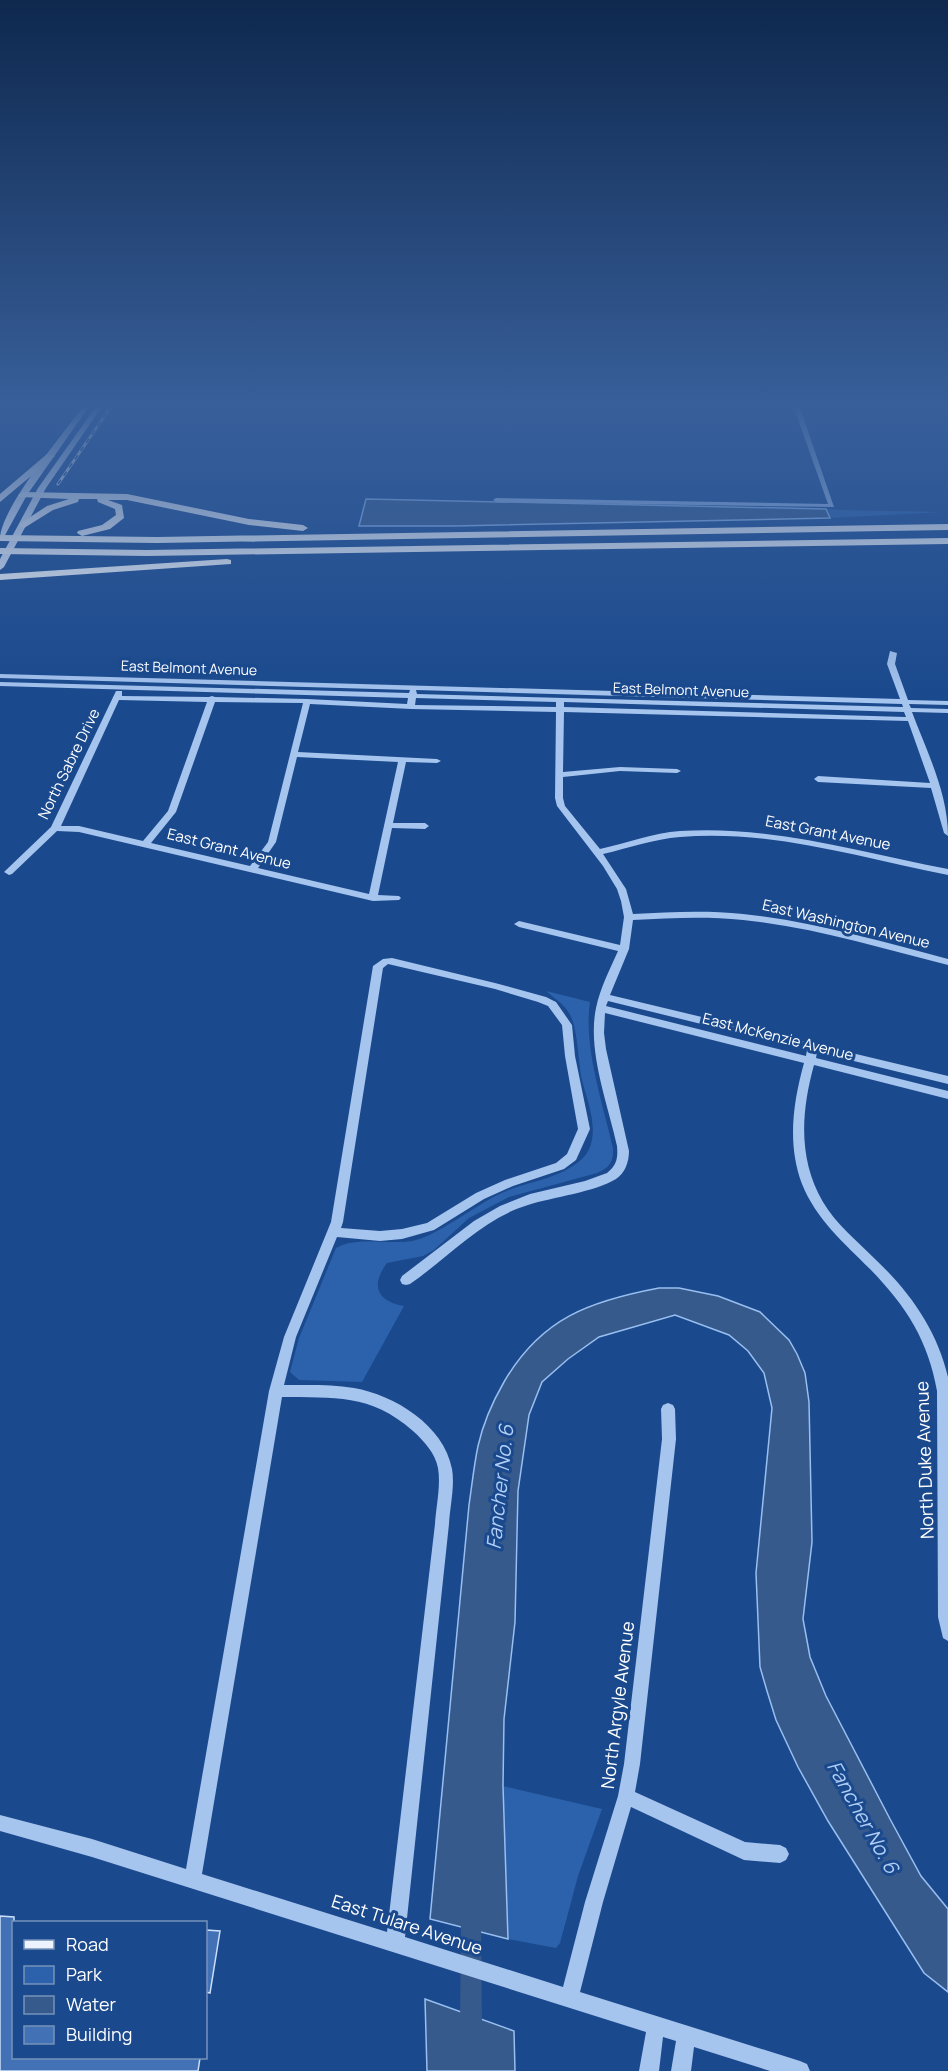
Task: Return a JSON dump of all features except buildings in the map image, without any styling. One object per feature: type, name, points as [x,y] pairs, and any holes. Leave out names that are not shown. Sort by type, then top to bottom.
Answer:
[{"type":"highway","points":[[24,525],[50,508],[62,505]]},
{"type":"highway","points":[[0,536],[93,531],[115,522],[122,513],[115,505]]},
{"type":"highway","points":[[168,505],[232,519],[293,527],[532,534]]},
{"type":"highway","points":[[0,536],[147,540],[948,527]]},
{"type":"highway","points":[[1,560],[147,553],[948,541]]},
{"type":"highway","points":[[0,577],[247,561],[537,548]]},
{"type":"main road","points":[[0,536],[19,505]]},
{"type":"main road","points":[[1,560],[24,525],[33,505]]},
{"type":"street","points":[[756,505],[832,505]]},
{"type":"street","points":[[893,653],[891,664],[935,786],[948,833]]},
{"type":"street","name":"East Belmont Avenue","points":[[0,676],[907,710],[948,704]]},
{"type":"street","name":"East Belmont Avenue","points":[[0,684],[413,692],[560,704]]},
{"type":"street","name":"North Sabre Drive","points":[[9,872],[55,828],[121,688]]},
{"type":"street","points":[[411,707],[413,692]]},
{"type":"street","name":"East Belmont Avenue","points":[[117,698],[212,698],[411,707],[560,704],[948,711]]},
{"type":"street","points":[[146,844],[172,812],[212,698]]},
{"type":"street","points":[[252,870],[272,842],[307,701]]},
{"type":"street","points":[[406,1280],[437,1260],[447,1248],[483,1221],[529,1199],[601,1180],[611,1176],[622,1166],[623,1146],[602,1049],[599,1021],[604,997],[624,950],[629,917],[621,889],[561,806],[559,798],[560,704]]},
{"type":"street","points":[[294,754],[437,761]]},
{"type":"street","points":[[373,898],[402,760]]},
{"type":"street","points":[[561,775],[620,769],[677,771]]},
{"type":"street","points":[[818,779],[935,786]]},
{"type":"street","points":[[388,825],[425,826]]},
{"type":"street","name":"East Grant Avenue","points":[[55,828],[79,829],[373,898],[396,898]]},
{"type":"street","name":"East Grant Avenue","points":[[596,853],[678,834],[715,832],[771,836],[948,872]]},
{"type":"street","name":"East Washington Avenue","points":[[629,917],[702,915],[744,917],[806,927],[948,962]]},
{"type":"street","points":[[519,924],[624,950]]},
{"type":"street","points":[[192,1880],[276,1391],[290,1337],[334,1232],[340,1210],[378,966],[380,963],[392,961],[533,996],[552,1005],[567,1025],[570,1056],[584,1120],[580,1143],[573,1157],[560,1166],[509,1183],[480,1196],[430,1227],[402,1234],[381,1236],[334,1232]]},
{"type":"street","name":"East McKenzie Avenue","points":[[604,997],[812,1054],[948,1095]]},
{"type":"street","name":"East McKenzie Avenue","points":[[601,1008],[812,1054],[948,1080]]},
{"type":"street","name":"North Duke Avenue","points":[[812,1054],[798,1116],[798,1137],[807,1184],[818,1208],[834,1228],[890,1282],[912,1310],[928,1335],[939,1362],[944,1391],[948,1633]]},
{"type":"street","points":[[276,1391],[355,1394],[379,1401],[414,1423],[435,1442],[445,1467],[442,1524],[395,1944]]},
{"type":"street","name":"North Argyle Avenue","points":[[568,1999],[626,1796],[632,1764],[669,1439],[668,1409]]},
{"type":"street","points":[[626,1796],[744,1851],[780,1854]]},
{"type":"street","name":"East Tulare Avenue","points":[[0,1823],[92,1848],[800,2071]]},
{"type":"street","points":[[649,2071],[656,2025]]},
{"type":"street","points":[[681,2071],[686,2035]]},
{"type":"green space","points":[[826,509],[843,510],[944,512],[830,518]]},
{"type":"green space","points":[[546,991],[590,1002],[589,1037],[599,1094],[613,1148],[610,1164],[597,1173],[509,1197],[469,1218],[434,1250],[423,1256],[387,1263],[379,1279],[379,1291],[388,1300],[404,1306],[362,1382],[299,1380],[290,1372],[299,1338],[336,1248],[353,1242],[402,1242],[422,1238],[504,1192],[564,1171],[578,1163],[588,1151],[593,1130],[572,1019],[562,1004]]},
{"type":"green space","points":[[503,1786],[602,1809],[578,1876],[560,1943],[556,1948],[508,1939]]},
{"type":"water","points":[[365,505],[626,505],[826,509],[830,518],[455,526],[359,526]]},
{"type":"water","points":[[659,1288],[679,1288],[718,1296],[760,1312],[789,1340],[805,1373],[809,1402],[812,1542],[803,1619],[810,1657],[826,1696],[921,1876],[948,1909],[948,1992],[924,1973],[828,1821],[798,1767],[776,1720],[767,1691],[760,1667],[756,1573],[772,1408],[764,1373],[748,1351],[729,1335],[675,1315],[599,1337],[568,1359],[542,1382],[529,1415],[518,1491],[515,1622],[504,1719],[503,1786],[508,1939],[430,1919],[469,1505],[480,1438],[486,1421],[500,1389],[518,1360],[551,1328],[589,1307],[611,1299]]},
{"type":"water","points":[[425,1999],[514,2031],[515,2071],[427,2071]]},
{"type":"waterway","name":"Fancher No. 6","points":[[471,1914],[471,2032]]}]
